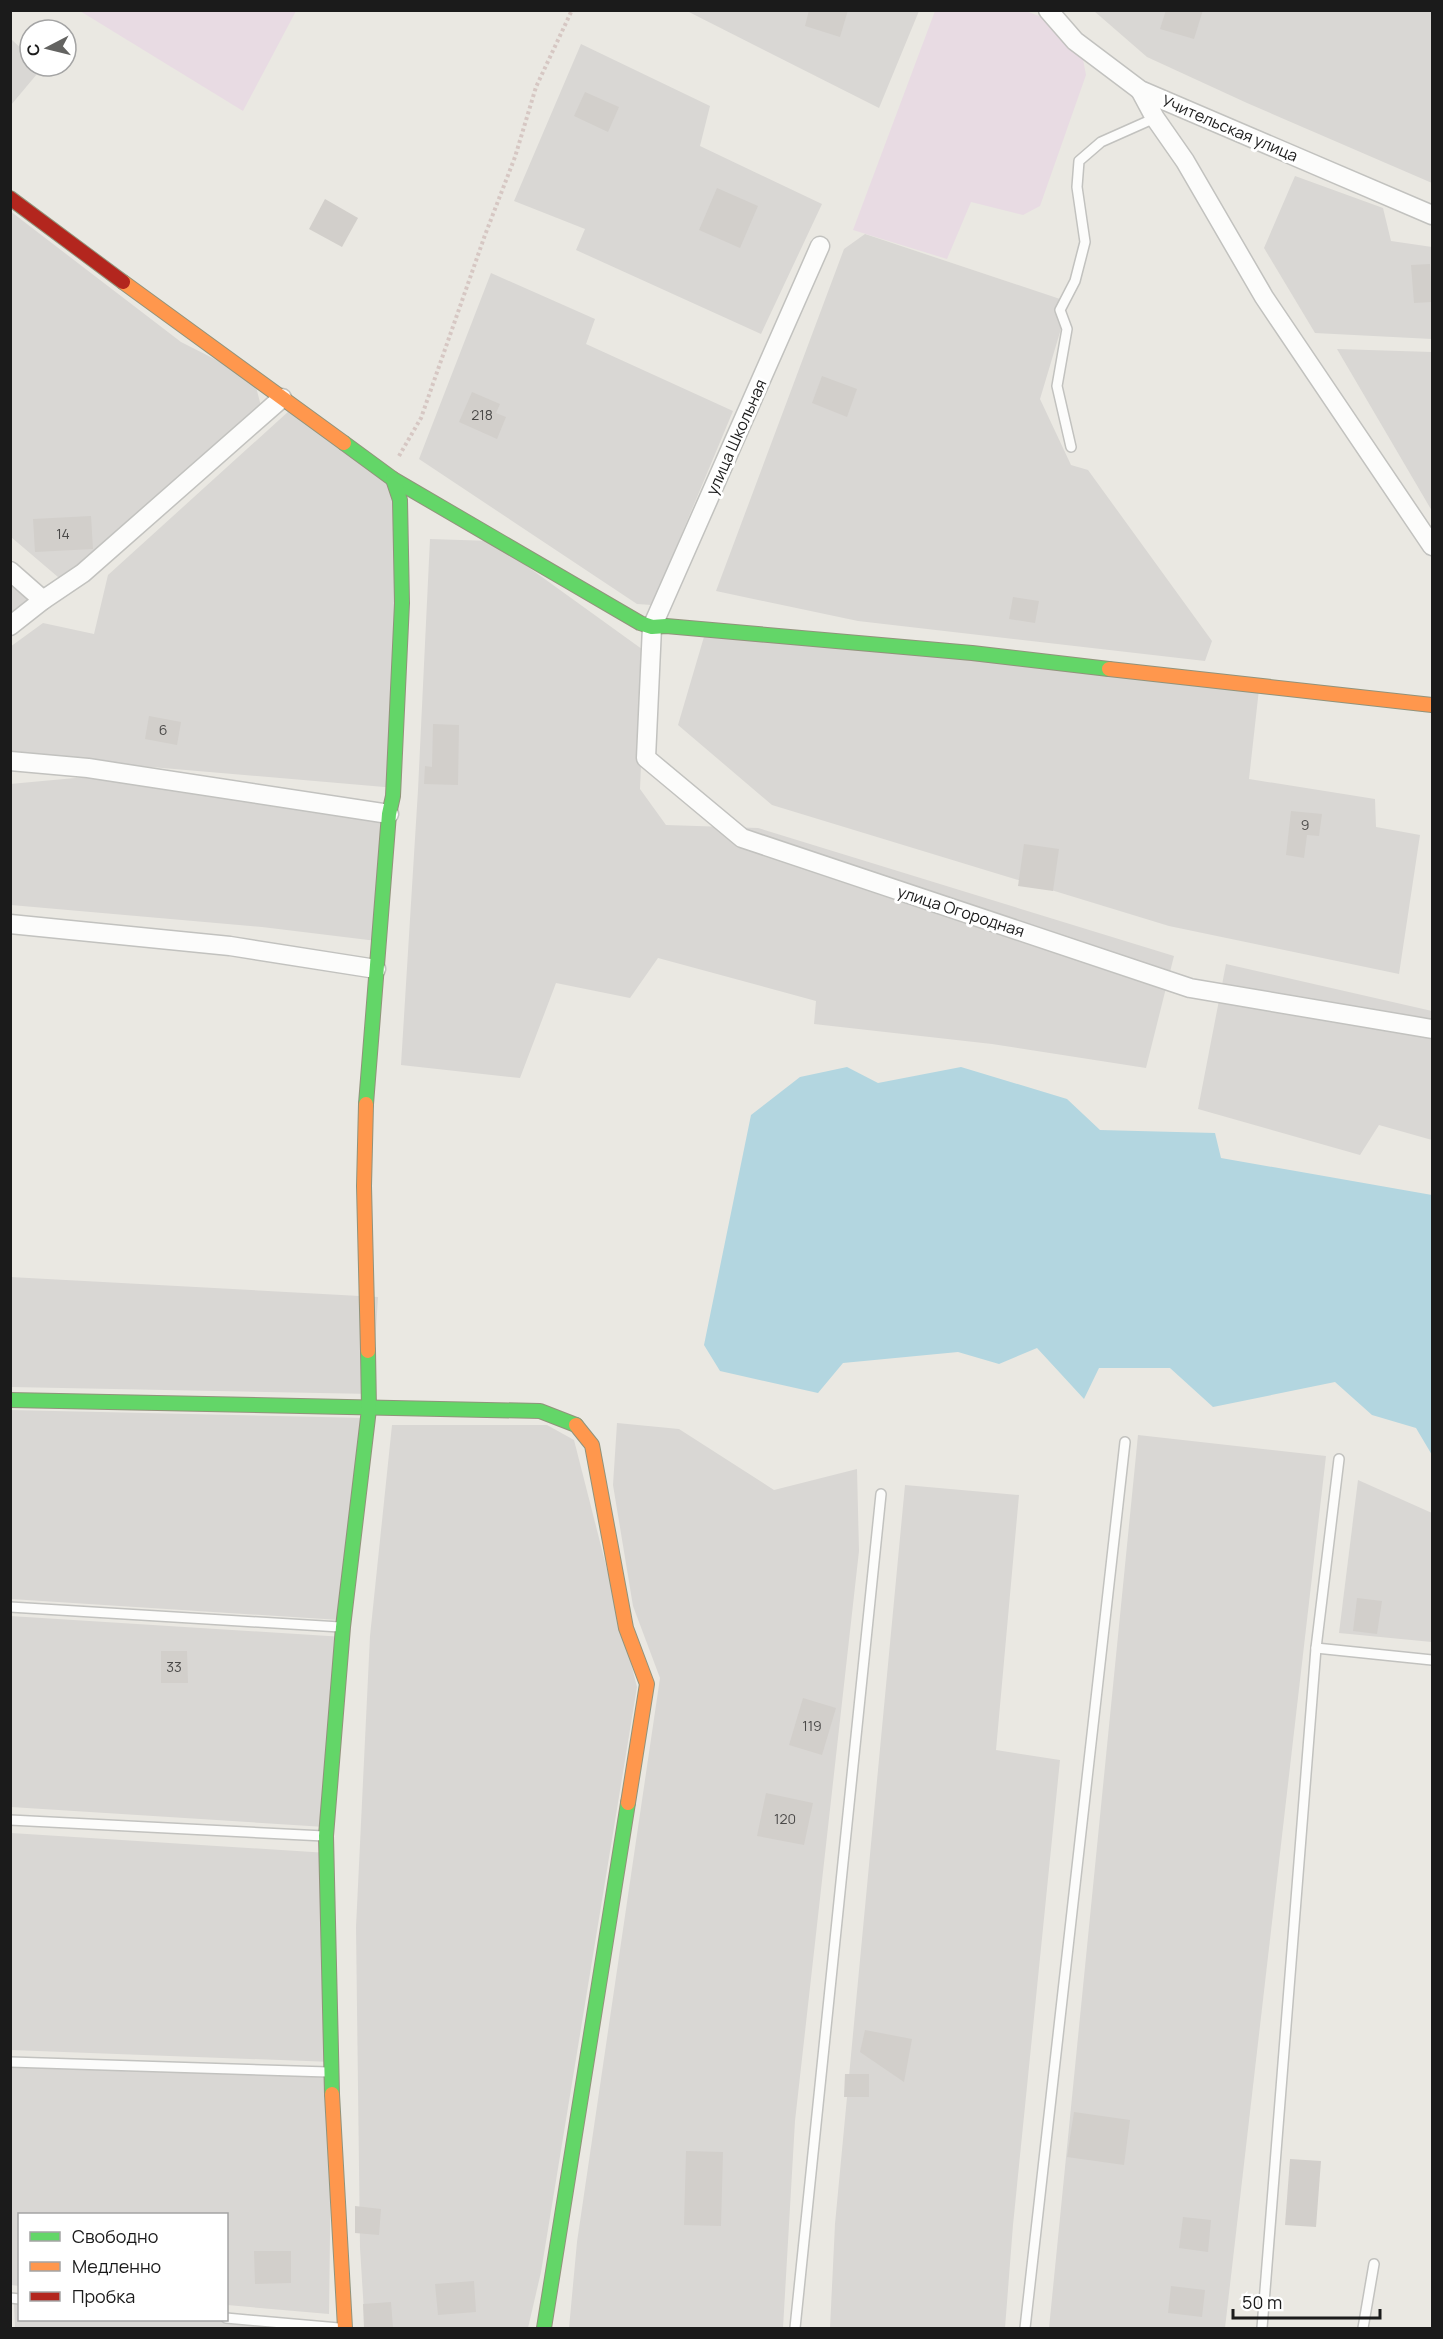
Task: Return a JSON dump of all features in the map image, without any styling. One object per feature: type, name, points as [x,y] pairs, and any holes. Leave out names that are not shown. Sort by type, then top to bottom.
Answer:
[{"type":"street","name":"Учительская улица","points":[[1048,10],[1075,41],[1140,90],[1432,215]]},
{"type":"street","points":[[1140,90],[1155,118],[1185,161],[1264,297],[1432,546]]},
{"type":"street","points":[[10,198],[393,479],[640,623],[652,627],[678,627],[972,653],[1432,705]]},
{"type":"street","name":"улица Школьная","points":[[652,627],[820,246]]},
{"type":"street","points":[[10,626],[83,573],[282,398]]},
{"type":"street","points":[[345,2328],[330,2072],[326,1836],[343,1627],[369,1409],[364,1165],[366,1101],[389,814],[393,796],[402,603],[400,500],[393,479]]},
{"type":"street","points":[[10,571],[43,600]]},
{"type":"street","name":"улица Огородная","points":[[652,627],[646,758],[742,838],[1190,988],[1432,1029]]},
{"type":"street","points":[[10,761],[88,768],[389,814]]},
{"type":"street","points":[[10,924],[230,946],[376,969]]},
{"type":"street","points":[[10,1400],[540,1411],[577,1425],[592,1445],[626,1628],[646,1684],[544,2328]]},
{"type":"lane","points":[[1071,447],[1057,386],[1067,329],[1060,310],[1075,281],[1085,242],[1077,187],[1079,161],[1101,142],[1155,118]]},
{"type":"lane","points":[[1025,2328],[1125,1442]]},
{"type":"lane","points":[[1262,2328],[1316,1648],[1339,1459]]},
{"type":"lane","points":[[795,2328],[881,1494]]},
{"type":"lane","points":[[10,1607],[343,1627]]},
{"type":"lane","points":[[1316,1648],[1432,1660]]},
{"type":"lane","points":[[10,1820],[326,1836]]},
{"type":"lane","points":[[10,2062],[330,2072]]},
{"type":"lane","points":[[1363,2328],[1374,2264]]},
{"type":"lane","points":[[228,2318],[339,2328]]},
{"type":"path","points":[[393,479],[399,457],[421,418],[485,235],[515,158],[536,87],[572,10]]},
{"type":"shaded area","points":[[80,11],[296,11],[243,111]]},
{"type":"shaded area","points":[[687,11],[919,11],[879,108]]},
{"type":"shaded area","points":[[935,11],[1026,11],[1049,20],[1082,54],[1086,75],[1040,206],[1023,215],[971,202],[947,259],[853,230]]},
{"type":"shaded area","points":[[1094,11],[1432,11],[1432,183],[1147,57]]},
{"type":"shaded area","points":[[11,39],[18,46],[18,78],[34,78],[11,105]]},
{"type":"shaded area","points":[[581,44],[710,106],[700,146],[822,204],[761,334],[576,250],[585,229],[514,201]]},
{"type":"shaded area","points":[[1295,176],[1383,208],[1391,241],[1432,247],[1432,339],[1315,333],[1264,248]]},
{"type":"shaded area","points":[[10,211],[181,342],[254,379],[262,410],[65,583],[11,537]]},
{"type":"shaded area","points":[[865,234],[1069,302],[1040,399],[1071,465],[1088,470],[1212,641],[1205,661],[858,621],[716,591],[844,249]]},
{"type":"shaded area","points":[[491,273],[595,319],[586,344],[733,411],[652,605],[637,604],[419,459]]},
{"type":"shaded area","points":[[1337,349],[1432,352],[1432,511]]},
{"type":"shaded area","points":[[290,410],[397,481],[396,788],[11,755],[10,647],[43,623],[94,634],[108,575]]},
{"type":"shaded area","points":[[430,539],[492,541],[646,652],[640,789],[666,825],[758,828],[1174,956],[1146,1068],[992,1044],[814,1024],[816,1001],[658,958],[630,998],[556,983],[520,1078],[401,1065],[418,790]]},
{"type":"shaded area","points":[[10,560],[47,591],[10,625]]},
{"type":"shaded area","points":[[706,630],[1259,689],[1249,779],[1375,799],[1376,827],[1420,835],[1399,974],[1169,926],[772,805],[678,725]]},
{"type":"shaded area","points":[[86,777],[396,816],[385,942],[262,927],[11,905],[10,784]]},
{"type":"shaded area","points":[[1226,964],[1432,1011],[1432,1140],[1379,1125],[1360,1155],[1198,1109]]},
{"type":"shaded area","points":[[10,1277],[378,1297],[372,1394],[11,1387]]},
{"type":"shaded area","points":[[10,1410],[367,1418],[340,1620],[11,1599]]},
{"type":"shaded area","points":[[617,1423],[679,1429],[774,1490],[857,1469],[859,1551],[795,2121],[783,2328],[569,2328],[577,2242],[660,1678],[633,1606],[613,1485]]},
{"type":"shaded area","points":[[392,1425],[547,1425],[574,1440],[637,1687],[541,2272],[528,2328],[365,2328],[360,2248],[356,1927],[370,1636]]},
{"type":"shaded area","points":[[1138,1435],[1326,1456],[1225,2328],[1049,2328]]},
{"type":"shaded area","points":[[1358,1480],[1432,1513],[1432,1642],[1339,1633]]},
{"type":"shaded area","points":[[905,1485],[1019,1495],[996,1750],[1060,1760],[1013,2225],[1005,2328],[830,2328],[835,2224]]},
{"type":"shaded area","points":[[10,1616],[344,1637],[325,1827],[11,1807]]},
{"type":"shaded area","points":[[11,1833],[328,1853],[333,2062],[11,2050]]},
{"type":"shaded area","points":[[11,2067],[332,2075],[329,2314],[228,2305],[228,2213],[18,2213],[18,2286],[11,2285]]},
{"type":"shaded area","points":[[14,2302],[18,2303],[18,2321],[228,2321],[228,2319],[294,2328],[15,2328]]},
{"type":"water","points":[[847,1067],[878,1083],[961,1067],[1067,1099],[1100,1130],[1215,1133],[1221,1158],[1432,1195],[1432,1455],[1416,1428],[1372,1415],[1335,1382],[1213,1407],[1170,1368],[1099,1368],[1084,1399],[1037,1348],[999,1364],[958,1352],[843,1363],[818,1393],[720,1371],[704,1345],[751,1115],[800,1077]]},
{"type":"building","points":[[809,10],[848,10],[840,37],[805,26]]},
{"type":"building","points":[[1166,10],[1203,10],[1194,39],[1160,29]]},
{"type":"building","points":[[585,92],[619,107],[608,132],[574,116]]},
{"type":"building","points":[[717,188],[758,206],[740,248],[699,230]]},
{"type":"building","points":[[325,199],[358,218],[342,247],[309,229]]},
{"type":"building","points":[[1430,264],[1432,302],[1414,303],[1411,265]]},
{"type":"building","points":[[822,376],[857,389],[847,417],[812,403]]},
{"type":"building","points":[[472,392],[500,404],[496,413],[506,417],[497,439],[459,422]]},
{"type":"building","points":[[91,516],[93,549],[35,552],[33,519]]},
{"type":"building","points":[[1013,597],[1039,601],[1035,623],[1009,619]]},
{"type":"building","points":[[149,716],[181,722],[177,745],[145,739]]},
{"type":"building","points":[[433,724],[459,725],[458,785],[424,784],[425,766],[432,767]]},
{"type":"building","points":[[1291,811],[1322,814],[1319,836],[1307,835],[1304,858],[1286,855]]},
{"type":"building","points":[[1024,844],[1059,849],[1053,891],[1018,886]]},
{"type":"building","points":[[1357,1598],[1382,1601],[1377,1634],[1353,1631]]},
{"type":"building","points":[[161,1651],[187,1651],[188,1683],[161,1683]]},
{"type":"building","points":[[803,1698],[836,1708],[822,1755],[789,1745]]},
{"type":"building","points":[[766,1793],[813,1803],[804,1845],[757,1836]]},
{"type":"building","points":[[865,2030],[912,2039],[904,2082],[860,2052]]},
{"type":"building","points":[[845,2074],[869,2074],[869,2097],[844,2097]]},
{"type":"building","points":[[1074,2112],[1130,2120],[1124,2165],[1067,2157]]},
{"type":"building","points":[[686,2151],[723,2152],[721,2226],[684,2225]]},
{"type":"building","points":[[1290,2159],[1321,2161],[1316,2227],[1285,2225]]},
{"type":"building","points":[[355,2206],[381,2209],[379,2235],[355,2233]]},
{"type":"building","points":[[1183,2217],[1211,2220],[1208,2252],[1179,2248]]},
{"type":"building","points":[[254,2251],[291,2251],[291,2283],[255,2284]]},
{"type":"building","points":[[474,2281],[476,2312],[438,2315],[435,2284]]},
{"type":"building","points":[[1171,2286],[1205,2290],[1202,2317],[1168,2313]]},
{"type":"building","points":[[391,2302],[393,2328],[364,2328],[363,2304]]},
{"type":"traffic: fast","points":[[344,443],[393,479],[640,623],[652,627],[666,626],[972,653],[1109,669]]},
{"type":"traffic: fast","points":[[366,1104],[389,814],[393,796],[402,603],[400,500],[393,479]]},
{"type":"traffic: fast","points":[[332,2094],[326,1836],[343,1627],[369,1409],[368,1351]]},
{"type":"traffic: fast","points":[[10,1400],[540,1411],[576,1425]]},
{"type":"traffic: fast","points":[[544,2328],[628,1803]]},
{"type":"traffic: slow","points":[[123,282],[344,443]]},
{"type":"traffic: slow","points":[[1109,669],[1432,705]]},
{"type":"traffic: slow","points":[[366,1104],[364,1186],[368,1351]]},
{"type":"traffic: slow","points":[[576,1425],[592,1445],[626,1628],[647,1684],[628,1803]]},
{"type":"traffic: slow","points":[[332,2094],[345,2328]]},
{"type":"traffic: jam","points":[[10,198],[123,282]]}]
